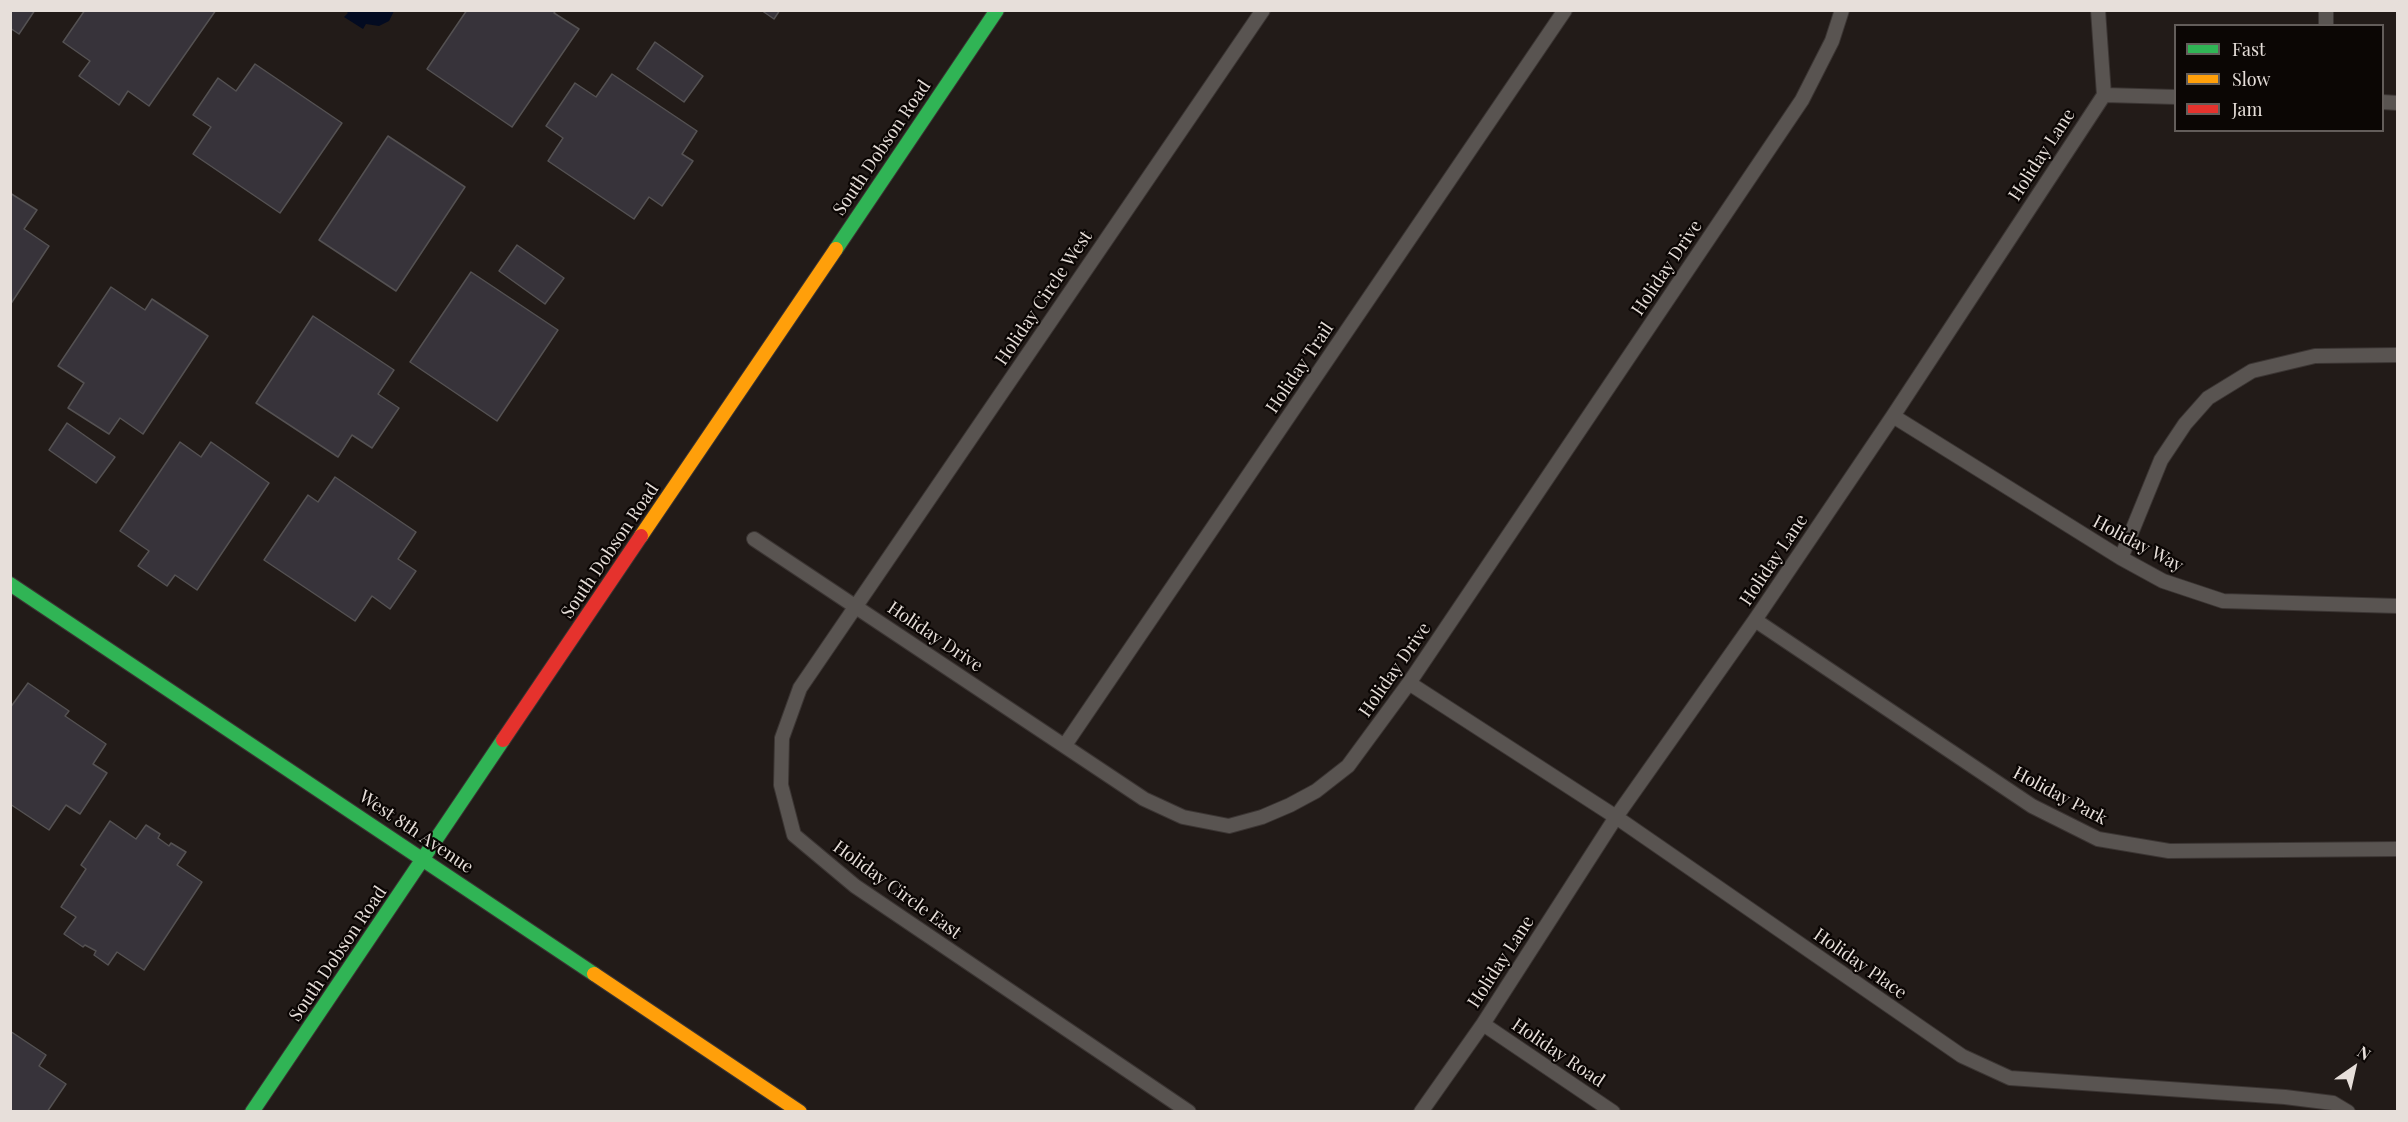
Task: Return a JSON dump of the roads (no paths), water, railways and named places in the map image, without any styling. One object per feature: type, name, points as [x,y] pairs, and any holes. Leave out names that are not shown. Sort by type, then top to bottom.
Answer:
[{"type":"main road","name":"South Dobson Road","points":[[252,1112],[997,10]]},
{"type":"main road","name":"West 8th Avenue","points":[[10,584],[800,1112]]},
{"type":"lane","name":"Holiday Circle West","points":[[856,606],[1263,10]]},
{"type":"lane","name":"Holiday Trail","points":[[1065,745],[1564,10]]},
{"type":"lane","name":"Holiday Drive","points":[[754,539],[1144,799],[1183,817],[1229,826],[1262,817],[1290,805],[1316,791],[1348,766],[1409,683],[1802,100],[1832,42],[1842,10]]},
{"type":"lane","points":[[2098,10],[2103,95],[2174,97]]},
{"type":"lane","name":"Holiday Lane","points":[[1421,1112],[1483,1024],[1616,818],[1755,620],[1893,416],[2103,95]]},
{"type":"lane","points":[[2121,558],[2161,460],[2185,424],[2208,398],[2252,371],[2315,356],[2397,355]]},
{"type":"lane","name":"Holiday Way","points":[[1893,416],[2121,558],[2163,581],[2223,601],[2397,606]]},
{"type":"lane","name":"Holiday Circle East","points":[[856,606],[800,688],[782,738],[781,785],[794,835],[855,886],[1189,1112]]},
{"type":"lane","name":"Holiday Park","points":[[1755,620],[2032,806],[2098,839],[2169,851],[2397,849]]},
{"type":"lane","name":"Holiday Place","points":[[1409,683],[1616,818],[1962,1056],[2010,1078],[2285,1097],[2333,1103],[2348,1112]]},
{"type":"lane","name":"Holiday Road","points":[[1483,1024],[1613,1112]]},
{"type":"water","points":[[394,10],[389,21],[379,26],[366,24],[363,29],[344,17],[348,13],[346,11]]}]
